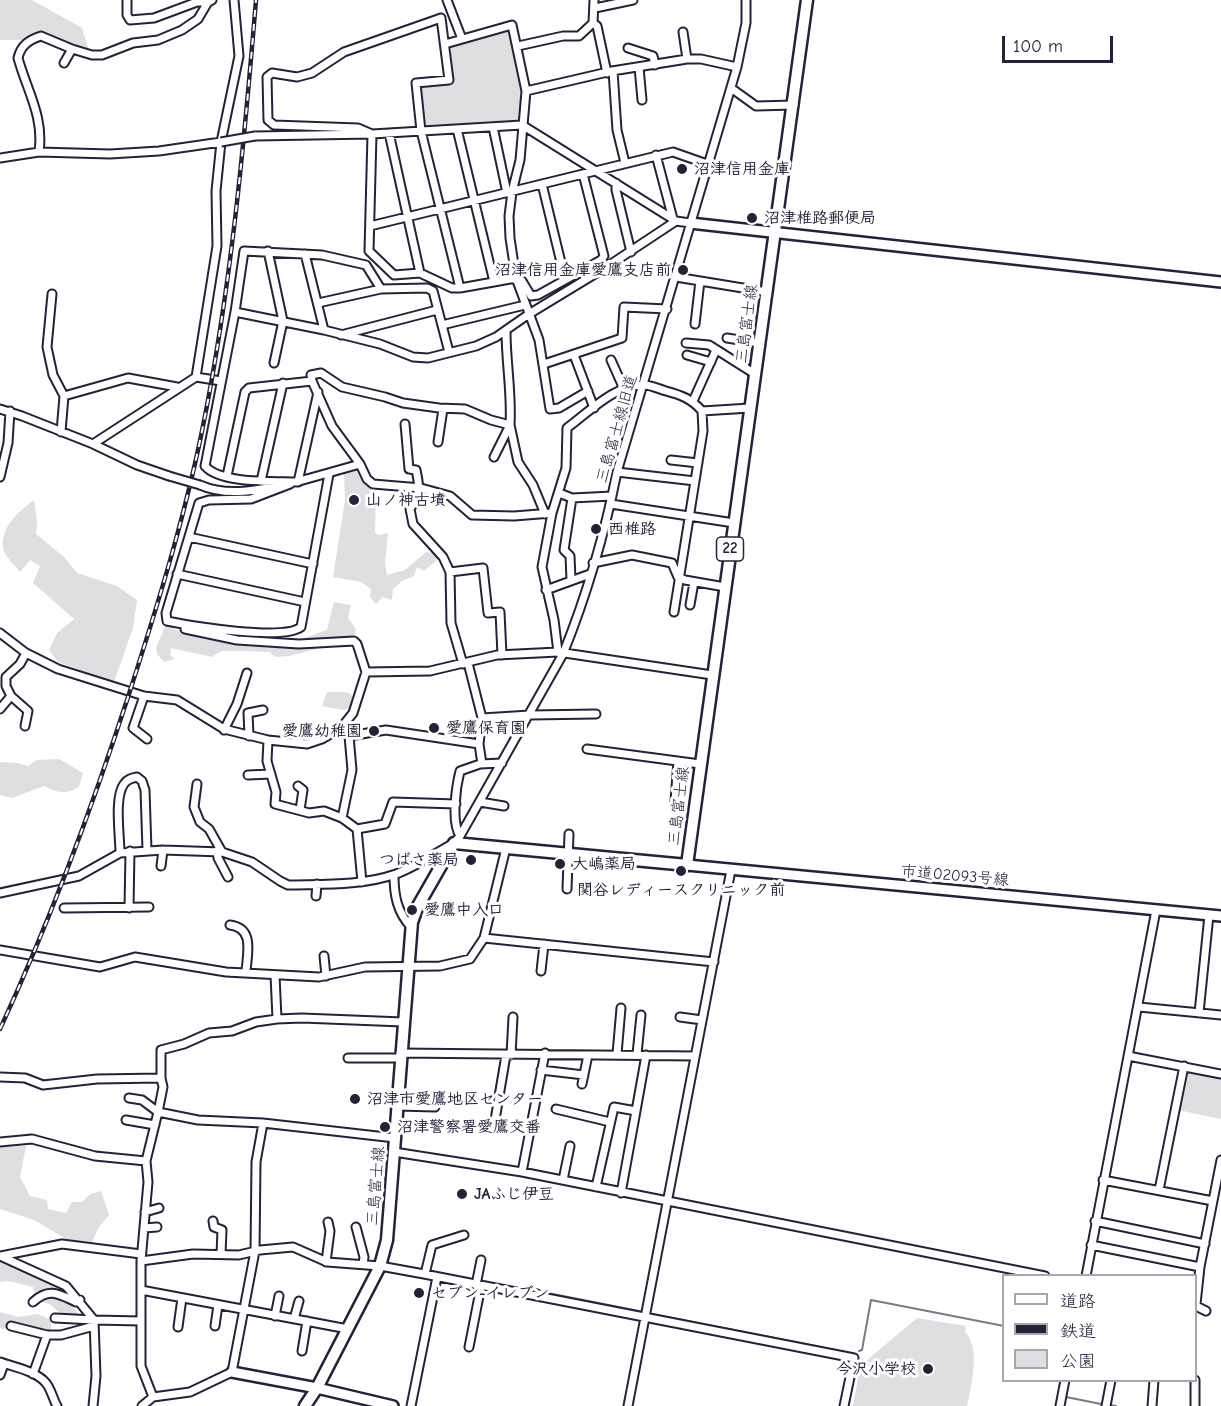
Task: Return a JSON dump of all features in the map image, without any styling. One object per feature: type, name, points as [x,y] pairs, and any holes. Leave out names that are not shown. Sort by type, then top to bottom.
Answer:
[{"type":"main road","name":"三島富士線","points":[[305,1406],[317,1388],[380,1266],[387,1240],[411,927],[418,906],[457,839],[506,848],[687,865],[807,0]]},
{"type":"street","points":[[127,0],[127,15],[130,20],[154,18],[197,2],[210,1]]},
{"type":"street","points":[[196,377],[218,246],[216,191],[221,142],[239,56],[234,0]]},
{"type":"street","points":[[447,0],[462,39]]},
{"type":"street","points":[[518,46],[563,36],[577,37],[593,23],[595,4],[633,0]]},
{"type":"street","name":"三島富士線旧道","points":[[457,839],[530,715],[575,625],[617,472],[737,67],[746,23],[747,0]]},
{"type":"street","points":[[39,152],[41,143],[37,108],[20,65],[19,55],[28,40],[41,36],[72,49],[92,55],[102,55],[133,43],[158,40],[182,30],[198,19],[210,1]]},
{"type":"street","points":[[372,134],[358,128],[274,125],[268,120],[267,77],[272,73],[297,77],[312,73],[344,52],[441,18],[449,80],[416,83],[421,131],[460,288]]},
{"type":"street","points":[[593,23],[597,26],[610,72],[617,130],[625,164]]},
{"type":"street","points":[[445,44],[512,25],[526,91],[520,160],[510,193]]},
{"type":"street","points":[[683,32],[687,59]]},
{"type":"street","points":[[577,37],[578,46]]},
{"type":"street","points":[[628,48],[653,56],[655,65]]},
{"type":"street","points":[[64,63],[72,49]]},
{"type":"street","points":[[526,91],[610,72],[687,59],[701,59],[737,67]]},
{"type":"street","points":[[639,67],[642,100]]},
{"type":"street","points":[[731,88],[756,106],[794,105]]},
{"type":"street","points":[[0,158],[39,152],[110,154],[159,151],[255,136],[372,134],[522,125],[675,220],[1221,282]]},
{"type":"street","points":[[493,127],[510,193],[510,238],[516,278],[539,340],[550,410],[559,408],[588,391]]},
{"type":"street","points":[[457,129],[494,282]]},
{"type":"street","points":[[389,133],[420,273]]},
{"type":"street","points":[[372,134],[369,251],[394,275],[420,273],[452,288],[516,278],[522,281],[531,296],[538,296],[601,260],[604,256],[583,174]]},
{"type":"street","points":[[370,226],[656,155],[673,152],[707,164]]},
{"type":"street","points":[[656,155],[675,220]]},
{"type":"street","points":[[616,183],[615,190],[631,252]]},
{"type":"street","points":[[542,184],[565,279]]},
{"type":"street","points":[[235,312],[324,330],[380,344],[413,357],[428,358],[476,346],[506,331],[529,314],[631,252],[675,220]]},
{"type":"street","points":[[294,483],[227,476],[209,472],[205,466],[235,312],[244,251],[322,255],[366,265],[381,289]]},
{"type":"street","points":[[268,251],[283,321],[274,363]]},
{"type":"street","points":[[305,254],[324,330]]},
{"type":"street","points":[[676,277],[767,292]]},
{"type":"street","points":[[695,324],[700,280]]},
{"type":"street","points":[[318,303],[381,289],[427,288],[433,291],[449,352]]},
{"type":"street","points":[[52,294],[47,347],[53,375],[64,396],[61,432]]},
{"type":"street","points":[[442,325],[525,305]]},
{"type":"street","points":[[544,364],[622,338],[624,307],[667,309]]},
{"type":"street","points":[[340,335],[438,310]]},
{"type":"street","points":[[506,331],[506,362],[511,399],[510,425],[518,462],[549,514]]},
{"type":"street","points":[[727,338],[759,342]]},
{"type":"street","points":[[686,343],[709,345],[755,374]]},
{"type":"street","points":[[693,401],[716,350]]},
{"type":"street","points":[[574,355],[594,408]]},
{"type":"street","points":[[687,355],[711,362]]},
{"type":"street","points":[[612,360],[624,389]]},
{"type":"street","points":[[510,425],[465,409],[443,409],[403,403],[342,387],[321,373],[311,375],[332,426],[360,464],[367,479],[373,483],[421,488],[450,496],[472,514],[514,516],[549,514]]},
{"type":"street","points":[[93,444],[177,387],[196,377],[221,381]]},
{"type":"street","points":[[64,396],[128,378],[177,387]]},
{"type":"street","points":[[227,476],[245,392],[249,388],[312,381]]},
{"type":"street","points":[[261,481],[283,383]]},
{"type":"street","points":[[560,653],[542,567],[549,514],[559,493],[566,468],[567,428],[609,396],[624,389],[643,385],[679,394],[693,401],[702,411],[703,431],[674,612]]},
{"type":"street","points":[[294,483],[318,392]]},
{"type":"street","points":[[702,411],[750,408]]},
{"type":"street","points":[[438,442],[443,409]]},
{"type":"street","points":[[0,410],[10,411],[93,444],[137,465],[210,489],[235,492],[258,490],[294,483],[360,464]]},
{"type":"street","points":[[0,477],[8,443],[10,411]]},
{"type":"street","points":[[405,424],[406,469],[416,470],[421,488],[410,509],[413,524],[443,557],[450,572],[451,623],[466,663],[482,718],[479,744],[482,764]]},
{"type":"street","points":[[494,457],[510,425]]},
{"type":"street","points":[[671,460],[698,463]]},
{"type":"street","points":[[617,472],[695,481]]},
{"type":"street","points":[[300,644],[297,630],[300,627],[306,602],[329,474]]},
{"type":"street","points":[[167,621],[166,613],[199,503],[209,500],[251,499],[294,483]]},
{"type":"street","points":[[559,493],[572,498],[611,500],[734,523]]},
{"type":"street","points":[[571,580],[570,556],[564,550],[572,498]]},
{"type":"street","points":[[189,537],[313,564]]},
{"type":"street","points":[[593,563],[632,555],[672,564],[678,577],[725,587]]},
{"type":"street","points":[[450,572],[483,568],[488,613],[500,612],[502,654]]},
{"type":"street","points":[[177,574],[306,602]]},
{"type":"street","points":[[546,590],[590,574]]},
{"type":"street","points":[[690,604],[694,582]]},
{"type":"street","points":[[167,621],[241,632],[297,630]]},
{"type":"street","points":[[0,633],[26,653],[58,669],[144,696],[177,700],[224,730],[249,736],[307,744],[322,739],[341,728],[353,713],[366,672],[354,641],[300,644],[237,640],[181,628],[167,621]]},
{"type":"street","points":[[25,726],[28,711],[11,696],[6,686],[6,677],[20,664],[26,653]]},
{"type":"street","points":[[366,672],[430,671],[502,654],[560,653],[712,675]]},
{"type":"street","points":[[224,730],[237,704],[247,673]]},
{"type":"street","points":[[0,709],[11,696]]},
{"type":"street","points":[[144,696],[133,728],[147,739]]},
{"type":"street","points":[[249,736],[248,713],[263,710]]},
{"type":"street","points":[[482,718],[596,714]]},
{"type":"street","points":[[341,728],[349,736],[352,771],[342,818]]},
{"type":"street","points":[[349,736],[386,730],[479,744]]},
{"type":"street","points":[[268,740],[267,761],[276,792],[275,804],[309,813],[324,811],[342,818],[357,829],[385,825],[393,802],[456,804]]},
{"type":"street","points":[[587,749],[700,764]]},
{"type":"street","points":[[675,801],[678,761]]},
{"type":"street","points":[[0,892],[80,876],[120,853],[147,850],[219,852],[252,862],[288,885],[362,882],[394,875],[457,839],[456,785],[460,771],[482,764],[502,763]]},
{"type":"street","points":[[248,775],[271,774]]},
{"type":"street","points":[[120,853],[119,798],[124,784],[137,777],[142,781],[145,790],[147,850]]},
{"type":"street","points":[[197,784],[194,807],[200,822],[209,829],[219,852],[218,858],[228,877]]},
{"type":"street","points":[[298,786],[303,790],[300,810]]},
{"type":"street","points":[[480,801],[504,806]]},
{"type":"street","points":[[357,829],[362,882]]},
{"type":"street","points":[[567,889],[568,834]]},
{"type":"street","points":[[0,950],[100,967],[135,957],[226,972],[303,977],[327,976],[365,967],[440,966],[471,959],[484,938],[506,848]]},
{"type":"street","points":[[161,866],[163,850]]},
{"type":"street","points":[[129,908],[130,851]]},
{"type":"street","name":"市道02093号線","points":[[687,865],[1221,916]]},
{"type":"street","points":[[628,1406],[731,870]]},
{"type":"street","points":[[394,875],[397,903],[405,921],[411,927]]},
{"type":"street","points":[[316,896],[317,884]]},
{"type":"street","points":[[64,908],[149,907]]},
{"type":"street","points":[[1086,1274],[1156,909]]},
{"type":"street","points":[[1199,1013],[1209,915]]},
{"type":"street","points":[[230,925],[239,926],[245,932],[248,946],[246,972]]},
{"type":"street","points":[[484,938],[714,962]]},
{"type":"street","points":[[541,971],[544,944]]},
{"type":"street","points":[[324,956],[327,976]]},
{"type":"street","points":[[275,975],[277,1019]]},
{"type":"street","points":[[1139,1007],[1221,1015]]},
{"type":"street","points":[[617,1054],[621,1008]]},
{"type":"street","points":[[637,1054],[641,1015]]},
{"type":"street","points":[[495,1120],[509,1055],[513,1017]]},
{"type":"street","points":[[680,1017],[702,1020]]},
{"type":"street","points":[[153,1397],[141,1366],[141,1258],[148,1182],[146,1161],[163,1087],[161,1050],[209,1033],[232,1031],[256,1022],[277,1019],[403,1023]]},
{"type":"street","points":[[348,1058],[545,1053],[695,1056]]},
{"type":"street","points":[[522,1172],[545,1053]]},
{"type":"street","points":[[582,1084],[588,1054]]},
{"type":"street","points":[[621,1193],[646,1055]]},
{"type":"street","points":[[1128,1056],[1221,1074]]},
{"type":"street","points":[[1159,1190],[1184,1066]]},
{"type":"street","points":[[541,1070],[584,1076]]},
{"type":"street","points":[[0,1077],[25,1078],[43,1085],[97,1079],[161,1078]]},
{"type":"street","points":[[129,1098],[142,1100],[158,1112],[198,1120],[263,1123],[395,1138]]},
{"type":"street","points":[[397,1106],[435,1107]]},
{"type":"street","points":[[596,1186],[614,1107],[636,1111]]},
{"type":"street","points":[[556,1109],[610,1122]]},
{"type":"street","points":[[126,1120],[155,1125]]},
{"type":"street","points":[[231,1372],[255,1251],[256,1162],[263,1123]]},
{"type":"street","points":[[0,1142],[32,1139],[95,1155],[146,1161]]},
{"type":"street","points":[[563,1180],[570,1146]]},
{"type":"street","points":[[394,1152],[522,1172],[1040,1274]]},
{"type":"street","points":[[1197,1296],[1200,1267],[1221,1160]]},
{"type":"street","points":[[1103,1180],[1213,1201]]},
{"type":"street","points":[[145,1212],[159,1208]]},
{"type":"street","points":[[213,1221],[214,1227],[222,1230],[221,1254]]},
{"type":"street","points":[[1095,1221],[1205,1244]]},
{"type":"street","points":[[326,1262],[330,1231],[328,1222]]},
{"type":"street","points":[[144,1228],[157,1227]]},
{"type":"street","points":[[356,1227],[364,1257],[363,1265]]},
{"type":"street","points":[[425,1274],[432,1245],[464,1235]]},
{"type":"street","points":[[0,1256],[62,1244],[141,1258],[193,1254],[239,1255],[293,1246],[326,1262],[380,1266],[425,1274],[854,1358],[844,1406]]},
{"type":"street","points":[[1091,1245],[1200,1267]]},
{"type":"street","points":[[0,1256],[66,1286],[80,1300],[94,1323],[96,1376],[93,1406]]},
{"type":"street","points":[[469,1347],[481,1260]]},
{"type":"street","points":[[411,1406],[437,1277]]},
{"type":"street","points":[[141,1290],[348,1329]]},
{"type":"street","points":[[33,1302],[40,1295],[57,1293],[76,1302],[80,1300]]},
{"type":"street","points":[[275,1316],[279,1296]]},
{"type":"street","points":[[178,1327],[182,1298]]},
{"type":"street","points":[[294,1319],[299,1301]]},
{"type":"street","points":[[215,1326],[218,1305]]},
{"type":"street","points":[[1197,1306],[1206,1311]]},
{"type":"street","points":[[55,1318],[94,1323],[141,1321]]},
{"type":"street","points":[[302,1351],[308,1322]]},
{"type":"street","points":[[11,1326],[47,1335],[61,1335],[94,1323]]},
{"type":"street","points":[[33,1374],[47,1335]]},
{"type":"street","points":[[0,1375],[2,1363],[33,1374],[47,1384],[57,1406]]},
{"type":"street","points":[[142,1406],[153,1397],[190,1392],[231,1372],[317,1388],[393,1406]]},
{"type":"street","points":[[1060,1406],[1065,1382]]},
{"type":"street","points":[[1106,1406],[1111,1382]]},
{"type":"street","points":[[1152,1406],[1154,1382]]},
{"type":"street","points":[[1195,1382],[1195,1406]]},
{"type":"street","points":[[165,1396],[168,1406]]},
{"type":"green space","points":[[0,0],[32,0],[82,28],[89,51],[45,32],[25,40],[0,40]]},
{"type":"green space","points":[[510,28],[515,54],[513,55],[516,57],[522,92],[521,109],[515,125],[421,131],[417,84],[420,88],[425,84],[451,84],[451,47]]},
{"type":"green space","points":[[358,470],[365,484],[376,493],[375,533],[379,535],[388,533],[385,563],[387,575],[405,570],[426,552],[433,553],[438,559],[424,571],[417,567],[414,576],[402,581],[393,589],[392,600],[383,597],[376,604],[370,597],[371,589],[361,582],[333,577],[345,500],[344,474]]},
{"type":"green space","points":[[34,500],[36,534],[64,557],[77,573],[117,586],[137,600],[133,628],[114,682],[58,662],[49,650],[57,633],[74,619],[33,583],[40,566],[30,560],[20,572],[3,549],[4,534],[12,520]]},
{"type":"green space","points":[[334,602],[351,605],[348,618],[356,629],[353,640],[289,656],[276,657],[269,652],[222,651],[212,657],[171,648],[170,655],[175,659],[164,662],[157,654],[156,648],[166,624],[176,630],[284,645],[327,630]]},
{"type":"green space","points":[[327,692],[351,694],[354,702],[350,708],[343,710],[322,706]]},
{"type":"green space","points":[[59,759],[83,773],[79,787],[61,792],[44,786],[12,798],[0,795],[0,762],[28,766],[37,760]]},
{"type":"green space","points":[[1189,1071],[1221,1078],[1221,1119],[1178,1110],[1185,1074]]},
{"type":"green space","points":[[26,1146],[20,1177],[30,1196],[47,1200],[48,1209],[66,1213],[72,1202],[82,1202],[90,1194],[101,1191],[109,1215],[99,1227],[92,1242],[68,1240],[34,1220],[0,1209],[0,1147]]},
{"type":"green space","points":[[0,1259],[55,1283],[62,1296],[79,1315],[62,1315],[51,1305],[36,1299],[33,1287],[9,1281],[0,1282]]},
{"type":"green space","points":[[0,1312],[18,1317],[38,1314],[51,1320],[51,1330],[47,1335],[12,1325],[4,1329],[0,1328]]},
{"type":"green space","name":"今沢小学校","points":[[917,1318],[966,1326],[965,1332],[973,1347],[974,1357],[967,1406],[853,1406],[860,1366]]},
{"type":"waterway","points":[[522,1288],[639,1311]]},
{"type":"waterway","points":[[859,1351],[862,1350],[871,1300],[1002,1326]]},
{"type":"waterway","points":[[652,1314],[851,1353]]},
{"type":"waterway","points":[[1060,1388],[1061,1382]]},
{"type":"waterway","points":[[1066,1397],[1101,1404]]},
{"type":"waterway","points":[[1111,1405],[1116,1406]]},
{"type":"railway","points":[[0,1029],[53,906],[100,779],[150,629],[187,497],[212,377],[229,270],[256,0]]},
{"type":"place","name":"沼津信用金庫","points":[[682,169]]},
{"type":"place","name":"沼津椎路郵便局","points":[[752,218]]},
{"type":"place","name":"沼津信用金庫愛鷹支店前","points":[[683,270]]},
{"type":"place","name":"山ノ神古墳","points":[[354,500]]},
{"type":"place","name":"西椎路","points":[[596,529]]},
{"type":"place","name":"愛鷹保育園","points":[[434,728]]},
{"type":"place","name":"愛鷹幼稚園","points":[[374,731]]},
{"type":"place","name":"つばさ薬局","points":[[471,860]]},
{"type":"place","name":"大嶋薬局","points":[[560,864]]},
{"type":"place","name":"関谷レディースクリニック前","points":[[681,871]]},
{"type":"place","name":"愛鷹中入口","points":[[412,910]]},
{"type":"place","name":"沼津市愛鷹地区センター","points":[[355,1099]]},
{"type":"place","name":"沼津警察署愛鷹交番","points":[[385,1127]]},
{"type":"place","name":"JAふじ伊豆","points":[[462,1194]]},
{"type":"place","name":"セブン-イレブン","points":[[419,1293]]},
{"type":"place","name":"今沢小学校","points":[[928,1369]]}]
